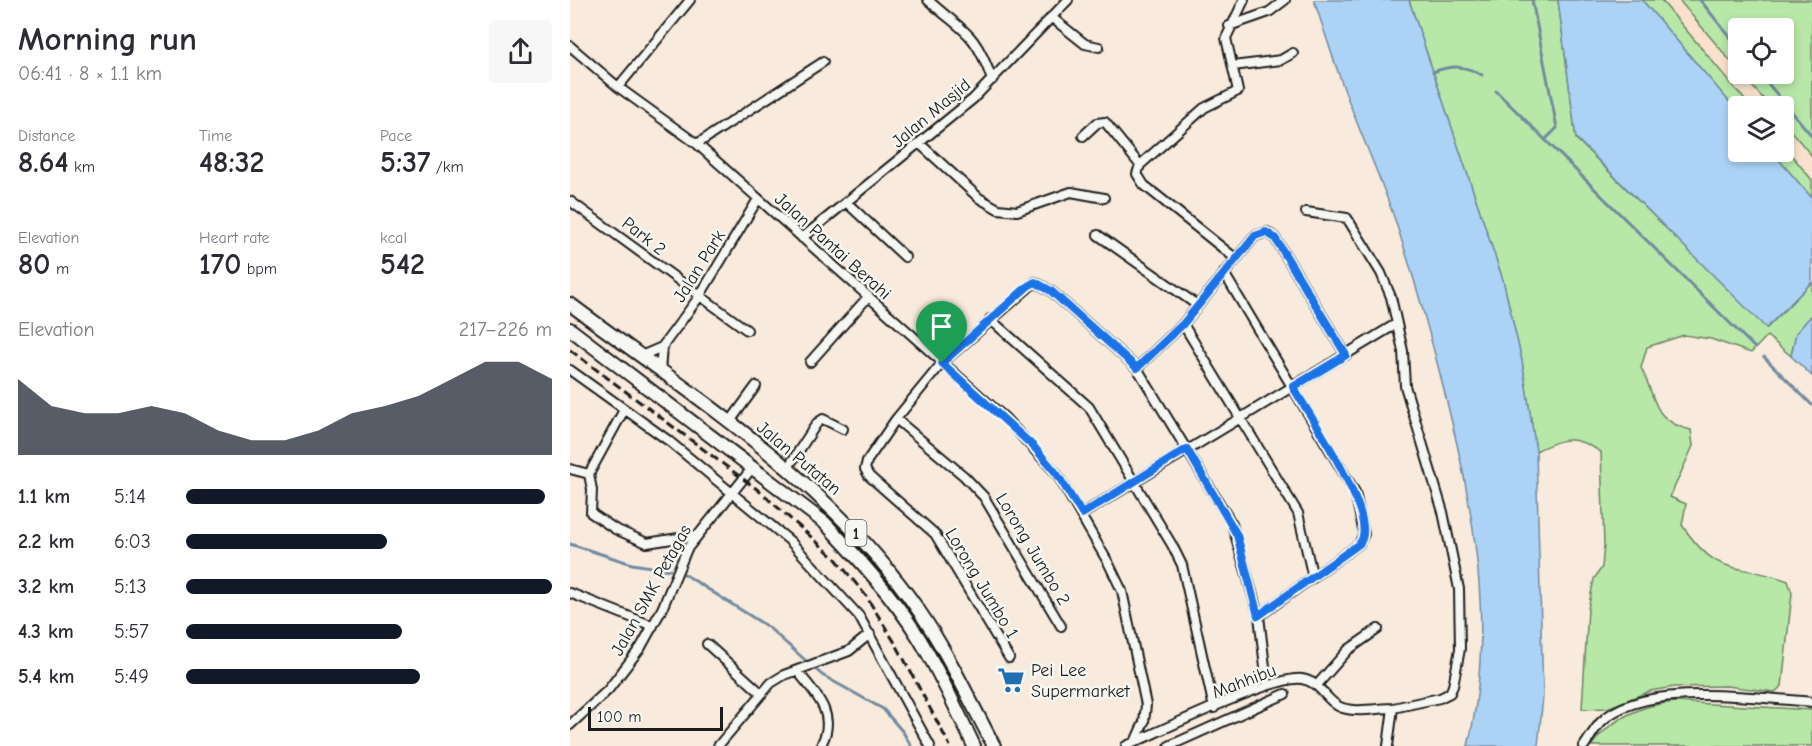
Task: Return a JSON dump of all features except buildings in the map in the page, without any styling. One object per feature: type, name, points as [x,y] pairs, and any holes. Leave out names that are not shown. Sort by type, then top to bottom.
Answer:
[{"type":"highway","name":"Jalan Putatan","points":[[570,304],[729,423],[820,495],[858,535],[920,611],[994,746]]},
{"type":"highway","name":"Jalan Putatan","points":[[570,329],[825,524],[884,589],[920,639],[974,746]]},
{"type":"street","points":[[618,87],[690,0]]},
{"type":"street","points":[[928,0],[972,36],[981,51],[992,80]]},
{"type":"street","points":[[1236,258],[1138,179],[1140,165],[1204,108],[1236,94],[1238,87],[1226,39],[1229,26],[1244,0]]},
{"type":"street","points":[[1229,26],[1260,16],[1286,0]]},
{"type":"street","name":"Jalan Masjid","points":[[802,238],[992,80],[1063,2]]},
{"type":"street","points":[[1051,17],[1081,42],[1099,47]]},
{"type":"street","name":"Jalan Pantai Berahi","points":[[570,46],[618,87],[697,144],[1034,447],[1057,474],[1082,514],[1122,591],[1146,705],[1144,722],[1134,742]]},
{"type":"street","points":[[1233,66],[1281,60],[1293,53]]},
{"type":"street","points":[[697,144],[823,62]]},
{"type":"street","points":[[1083,136],[1097,123],[1105,122],[1140,165]]},
{"type":"street","points":[[919,143],[979,198],[998,209],[1017,211],[1071,192],[1104,198]]},
{"type":"street","name":"Jalan Park","points":[[640,357],[662,347],[699,297],[758,199]]},
{"type":"street","name":"Park 2","points":[[570,201],[747,330]]},
{"type":"street","points":[[846,202],[905,257]]},
{"type":"street","points":[[1306,212],[1347,218],[1386,285],[1403,351],[1405,386],[1450,536],[1456,572],[1461,629],[1459,666],[1450,693],[1440,698],[1393,708],[1347,709],[1336,704],[1317,685],[1348,650],[1378,629]]},
{"type":"street","points":[[1265,703],[1258,616],[1237,535],[1137,368],[1183,324],[1255,236],[1266,232],[1271,234],[1346,355]]},
{"type":"street","points":[[1098,235],[1197,305]]},
{"type":"street","points":[[1224,273],[1355,492],[1364,534],[1359,544],[1258,616]]},
{"type":"street","name":"Lorong Jumbo 1","points":[[1010,658],[935,534],[866,472],[867,461],[896,418],[942,363],[1028,286],[1039,284],[1051,291],[1137,368]]},
{"type":"street","points":[[810,362],[868,297]]},
{"type":"street","points":[[990,319],[1083,400],[1182,565],[1214,708]]},
{"type":"street","points":[[1183,324],[1298,513],[1313,578]]},
{"type":"street","points":[[1082,514],[1395,324]]},
{"type":"street","points":[[660,371],[662,347]]},
{"type":"street","points":[[570,370],[669,441],[731,493],[771,522],[790,541],[859,616],[930,746]]},
{"type":"street","points":[[729,423],[756,386]]},
{"type":"street","points":[[624,410],[589,474],[592,490],[591,513],[605,524],[646,543],[698,535]]},
{"type":"street","name":"Lorong Jumbo 2","points":[[896,418],[964,476],[984,497],[1061,626]]},
{"type":"street","points":[[787,469],[817,423],[823,419],[843,429]]},
{"type":"street","name":"Jalan SMK Petagas","points":[[570,725],[608,690],[653,626],[681,562],[698,535],[753,467]]},
{"type":"street","points":[[570,469],[589,474]]},
{"type":"street","points":[[570,593],[653,626]]},
{"type":"street","points":[[718,746],[761,693],[777,678],[849,651],[870,634]]},
{"type":"street","points":[[707,644],[730,662],[761,693]]},
{"type":"street","points":[[798,672],[820,698],[824,707],[828,724],[822,743]]},
{"type":"street","name":"Mahhibu","points":[[1134,742],[1264,686],[1300,678],[1317,685]]},
{"type":"street","points":[[1169,746],[1285,694]]},
{"type":"street","points":[[1584,746],[1601,722],[1621,710],[1650,698],[1677,695],[1812,702]]},
{"type":"street","points":[[1388,746],[1393,708]]},
{"type":"street","points":[[1126,746],[1134,742]]},
{"type":"shaded area","points":[[1661,0],[1812,0],[1812,180],[1794,158],[1794,96],[1742,96],[1732,84],[1794,84],[1794,18],[1728,18],[1728,80]]},
{"type":"green space","points":[[1409,0],[1558,0],[1576,139],[1767,328],[1812,282],[1812,315],[1796,333],[1791,356],[1767,336],[1751,353],[1711,339],[1684,335],[1647,347],[1641,368],[1662,414],[1678,426],[1691,430],[1693,446],[1670,497],[1686,504],[1682,525],[1695,543],[1718,562],[1788,581],[1792,593],[1782,686],[1775,692],[1727,686],[1674,687],[1650,691],[1607,708],[1582,709],[1588,609],[1594,579],[1602,567],[1604,545],[1601,452],[1583,443],[1569,440],[1554,443],[1536,451],[1522,361],[1503,280]]},
{"type":"green space","points":[[1642,0],[1661,0],[1728,80],[1728,84],[1732,84],[1742,96],[1728,96],[1728,100]]},
{"type":"green space","points":[[1679,0],[1812,0],[1812,156],[1794,135],[1794,96],[1761,96],[1750,84],[1794,84],[1794,18],[1728,18],[1728,58]]},
{"type":"green space","points":[[1794,158],[1812,180],[1812,198],[1781,162],[1794,162]]},
{"type":"green space","points":[[1664,703],[1812,710],[1812,746],[1591,746],[1608,728],[1629,714]]},
{"type":"water","points":[[1314,0],[1409,0],[1503,280],[1522,361],[1536,451],[1543,696],[1538,746],[1468,746],[1476,706],[1481,626],[1475,546],[1462,466],[1434,351],[1405,251],[1341,81]]},
{"type":"water","points":[[1558,0],[1642,0],[1728,100],[1728,162],[1781,162],[1812,198],[1812,282],[1766,328],[1576,138]]},
{"type":"water","points":[[1812,315],[1812,376],[1791,356],[1796,333]]},
{"type":"waterway","points":[[1532,0],[1557,128],[1545,140]]},
{"type":"waterway","points":[[1700,0],[1728,35]]},
{"type":"waterway","points":[[1433,72],[1458,67],[1482,75]]},
{"type":"waterway","points":[[1768,84],[1812,136]]},
{"type":"waterway","points":[[1496,91],[1755,348]]},
{"type":"waterway","points":[[1764,357],[1812,405]]},
{"type":"waterway","points":[[570,544],[632,564],[670,570]]},
{"type":"waterway","points":[[684,574],[768,627],[822,675],[883,709],[903,732],[911,746]]},
{"type":"railway","points":[[570,350],[758,490],[836,559],[866,596],[897,646],[950,746]]},
{"type":"place","name":"Pei Lee Supermarket","points":[[1011,680]]},
{"type":"route","points":[[1266,232],[1271,234],[1346,355],[1293,387],[1355,492],[1364,538],[1362,542],[1258,616],[1237,535],[1187,449],[1082,514],[1057,474],[1034,447],[1016,428],[942,363],[1035,282],[1051,291],[1137,368],[1183,324],[1255,236],[1266,232]]}]
